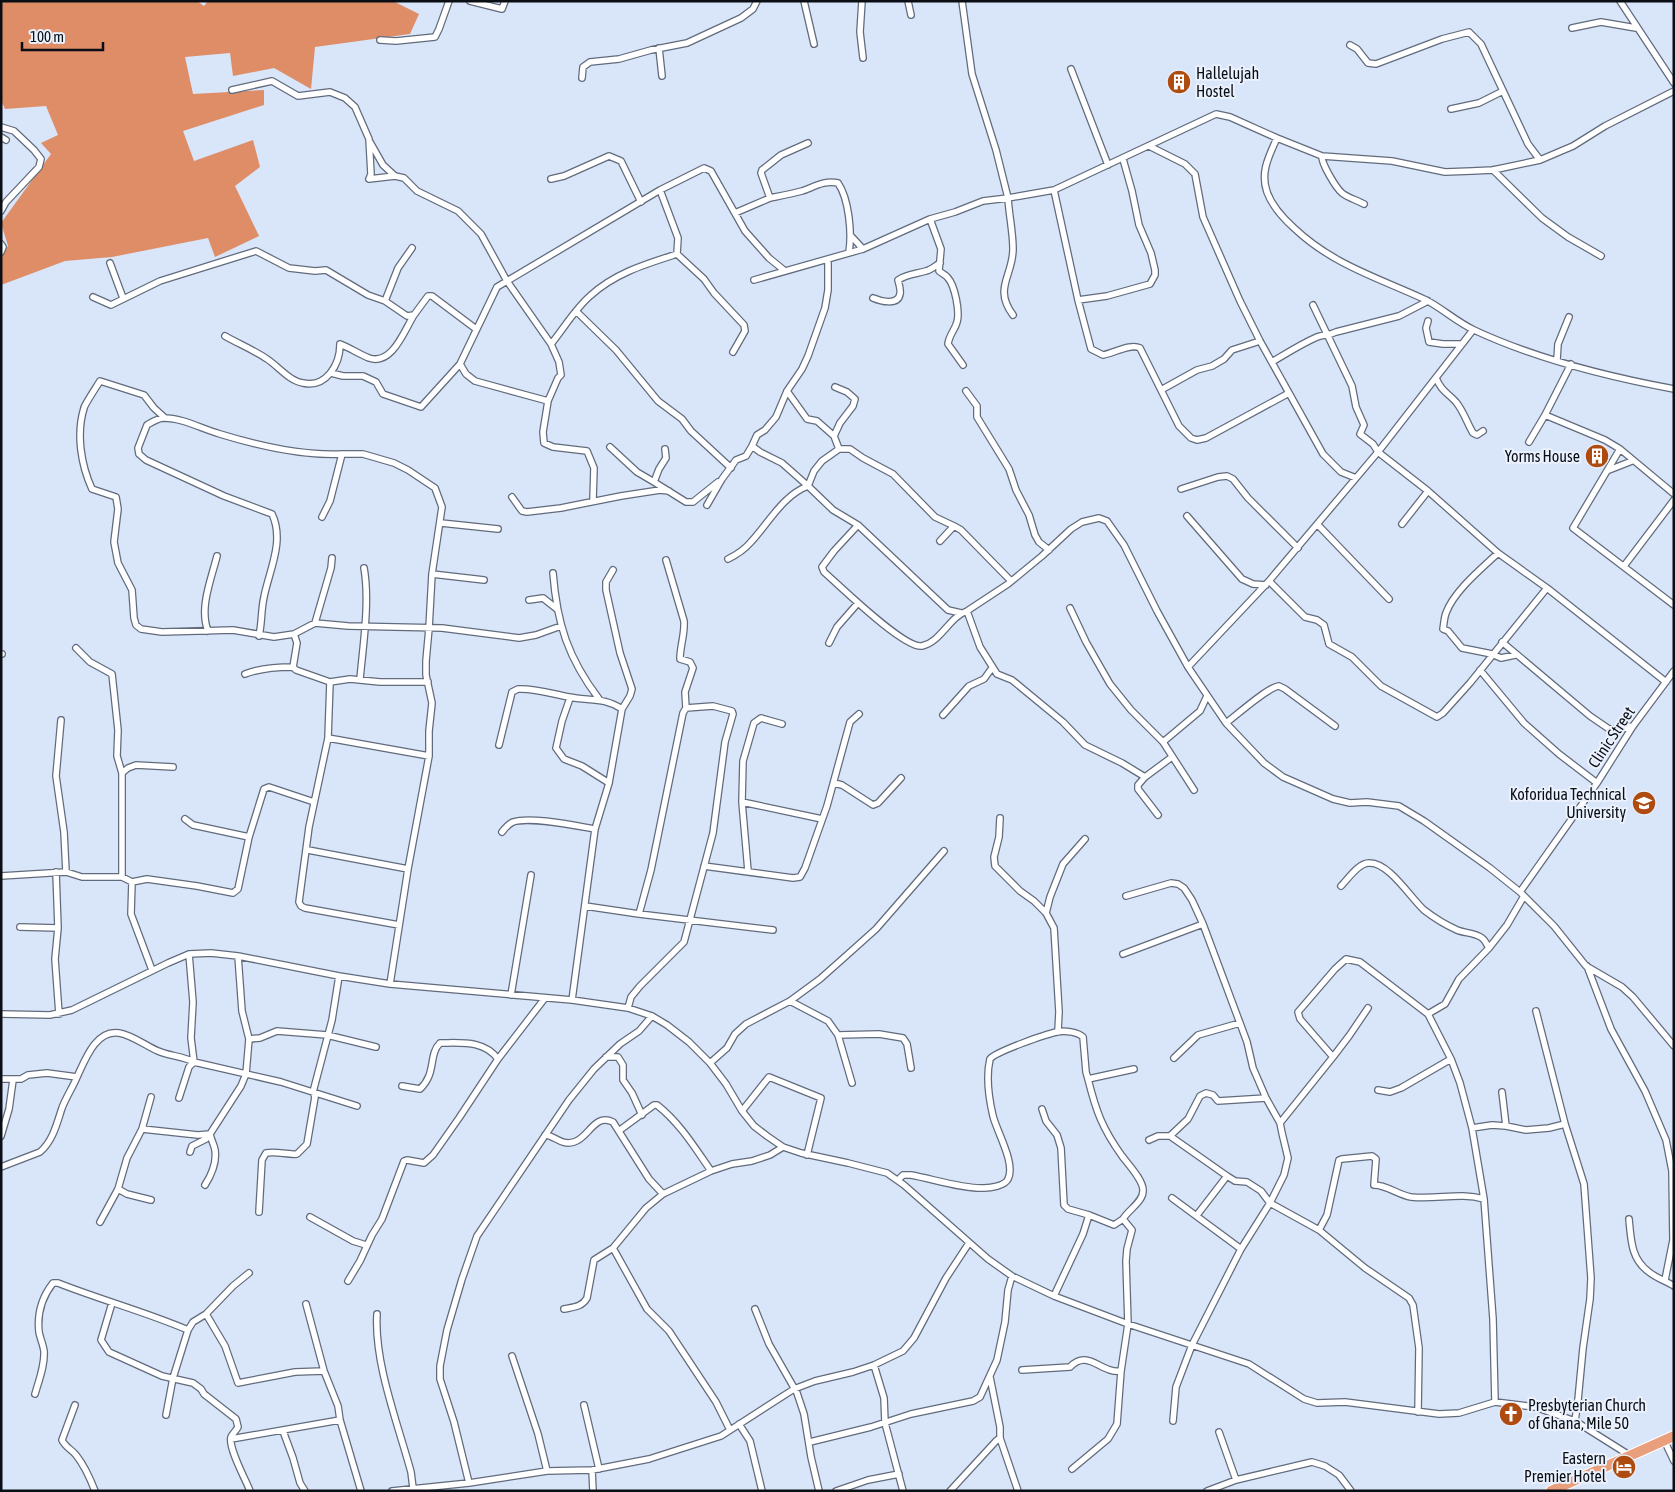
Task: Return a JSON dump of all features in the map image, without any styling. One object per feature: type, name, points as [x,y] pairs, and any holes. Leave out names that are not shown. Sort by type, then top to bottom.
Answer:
[{"type":"highway","points":[[1550,1491],[1674,1436]]},
{"type":"street","points":[[380,40],[396,41],[434,37],[440,29],[449,1]]},
{"type":"street","points":[[470,1],[502,9],[505,1]]},
{"type":"street","points":[[582,78],[583,67],[590,62],[618,59],[697,39],[741,18],[753,10],[757,1]]},
{"type":"street","points":[[804,1],[814,44]]},
{"type":"street","points":[[862,1],[860,32],[864,58]]},
{"type":"street","points":[[908,1],[911,15]]},
{"type":"street","points":[[962,1],[972,74],[996,150],[1008,198],[1013,248],[1004,297],[1006,305],[1013,315]]},
{"type":"street","points":[[1620,1],[1674,83]]},
{"type":"street","points":[[1572,28],[1601,22],[1636,28]]},
{"type":"street","points":[[1350,45],[1357,49],[1368,63],[1376,64],[1442,39],[1469,32],[1480,44],[1528,144],[1540,160]]},
{"type":"street","points":[[659,48],[662,76]]},
{"type":"street","points":[[1072,69],[1108,165]]},
{"type":"street","points":[[232,90],[272,81],[298,96],[330,92],[345,98],[355,107],[383,165],[395,176]]},
{"type":"street","points":[[1451,109],[1479,103],[1503,91]]},
{"type":"street","points":[[754,280],[863,249],[930,220],[983,201],[1054,190],[1216,114],[1230,117],[1322,156],[1392,161],[1445,172],[1493,170],[1540,160],[1573,146],[1605,126],[1674,91]]},
{"type":"street","points":[[1,127],[14,131],[41,159],[39,167],[6,202],[1,211]]},
{"type":"street","points":[[1277,138],[1266,162],[1263,178],[1267,192],[1273,205],[1286,220],[1327,255],[1345,265],[1428,301],[1473,330],[1522,349],[1643,383],[1674,389]]},
{"type":"street","points":[[369,139],[371,174],[369,179],[380,176],[404,178],[417,191],[458,210],[482,234],[507,281],[551,344],[559,362],[562,375],[558,378],[548,401],[542,432],[544,443],[553,447],[587,451],[594,468],[593,500]]},
{"type":"street","points":[[770,198],[761,173],[762,170],[782,155],[808,143]]},
{"type":"street","points":[[1149,146],[1185,164],[1196,174],[1203,217],[1260,341],[1323,454],[1342,472],[1356,478]]},
{"type":"street","points":[[551,179],[564,176],[609,156],[621,161],[641,202]]},
{"type":"street","points":[[1322,156],[1323,164],[1340,191],[1344,195],[1364,204]]},
{"type":"street","points":[[1078,300],[1106,296],[1150,284],[1155,275],[1151,253],[1139,225],[1123,159]]},
{"type":"street","points":[[331,374],[363,376],[376,382],[383,394],[421,407],[460,364],[497,287],[660,190],[704,168],[711,171],[745,231],[769,258],[785,271]]},
{"type":"street","points":[[1493,170],[1542,218],[1568,237],[1601,256]]},
{"type":"street","points":[[735,213],[770,198],[802,191],[820,184],[838,183],[842,189],[851,236],[849,252]]},
{"type":"street","points":[[660,190],[678,238],[677,254]]},
{"type":"street","points":[[1054,190],[1078,300],[1091,349],[1103,355],[1129,347],[1137,346],[1140,348],[1179,426],[1191,438],[1197,440],[1211,436],[1289,394]]},
{"type":"street","points":[[930,220],[941,249],[939,271],[948,278],[958,310],[958,322],[948,338],[948,344],[963,365]]},
{"type":"street","points":[[851,236],[863,249]]},
{"type":"street","points":[[1,244],[3,247],[1,252]]},
{"type":"street","points":[[385,301],[398,268],[412,248]]},
{"type":"street","points":[[93,297],[111,305],[160,281],[256,251],[289,268],[315,271],[326,270],[368,295],[385,301],[400,313],[408,316],[414,315]]},
{"type":"street","points":[[551,344],[589,296],[608,282],[637,267],[677,254]]},
{"type":"street","points":[[677,254],[704,279],[714,293],[744,325],[745,331],[733,352]]},
{"type":"street","points":[[707,505],[736,460],[746,456],[757,434],[765,430],[776,417],[787,391],[802,369],[821,323],[828,290],[828,260]]},
{"type":"street","points":[[110,262],[124,298]]},
{"type":"street","points":[[873,298],[891,302],[898,298],[900,294],[898,280],[914,273],[928,271],[940,263]]},
{"type":"street","points":[[226,336],[266,358],[294,380],[303,383],[321,382],[331,374],[340,351],[340,344],[371,359],[383,358],[391,354],[414,315],[428,296],[432,296],[476,329]]},
{"type":"street","points":[[1272,362],[1320,335],[1328,336],[1336,332],[1399,316],[1428,301]]},
{"type":"street","points":[[1313,305],[1352,386],[1356,407],[1364,425],[1360,434],[1373,444],[1378,452],[1428,491],[1498,553],[1547,588],[1666,682]]},
{"type":"street","points":[[576,311],[616,350],[658,401],[682,419],[691,431],[731,468]]},
{"type":"street","points":[[1557,360],[1558,344],[1570,318]]},
{"type":"street","points":[[1428,321],[1426,328],[1429,342],[1462,344]]},
{"type":"street","points":[[1188,667],[1267,583],[1318,525],[1378,452],[1473,330]]},
{"type":"street","points":[[1161,390],[1197,370],[1212,366],[1224,359],[1232,350],[1260,341]]},
{"type":"street","points":[[460,364],[466,374],[475,381],[548,401]]},
{"type":"street","points":[[1529,442],[1571,364]]},
{"type":"street","points":[[1436,378],[1441,389],[1455,402],[1468,420],[1473,433],[1477,435],[1483,431]]},
{"type":"street","points":[[165,418],[144,395],[100,382],[84,406],[80,438],[87,478],[92,489],[116,497],[118,509],[114,542],[118,563],[132,590],[136,626],[141,629],[162,632],[233,630],[259,636],[274,637],[294,634],[315,623],[462,630],[519,638],[536,635],[561,626]]},
{"type":"street","points":[[834,436],[840,423],[853,406],[855,399],[835,387]]},
{"type":"street","points":[[787,391],[807,419],[817,421],[834,436],[839,449]]},
{"type":"street","points":[[966,391],[977,406],[977,417],[1009,469],[1016,490],[1029,515],[1035,535],[1039,542],[1049,550]]},
{"type":"street","points":[[1545,415],[1605,440],[1620,449],[1632,461],[1674,494]]},
{"type":"street","points":[[259,636],[264,596],[276,552],[275,520],[272,514],[198,485],[146,460],[139,454],[140,438],[147,425],[154,421],[165,418],[181,420],[201,428],[261,445],[310,453],[363,454],[394,463],[435,488],[442,507],[432,574],[426,661],[432,703],[429,756],[408,869],[390,984]]},
{"type":"street","points":[[752,446],[782,463],[833,510],[858,525],[948,610],[964,612]]},
{"type":"street","points":[[610,447],[636,472],[686,502],[693,502],[722,479]]},
{"type":"street","points":[[654,482],[666,458],[665,449]]},
{"type":"street","points":[[728,560],[749,545],[784,503],[800,489],[808,486],[814,471],[822,462],[839,449],[850,449],[893,474],[935,517],[969,536],[989,560],[1011,581]]},
{"type":"street","points":[[1620,449],[1573,528],[1674,605]]},
{"type":"street","points":[[322,517],[330,501],[342,454]]},
{"type":"street","points":[[1609,470],[1632,461]]},
{"type":"street","points":[[1181,489],[1218,477],[1227,476],[1233,479],[1248,498],[1298,548]]},
{"type":"street","points":[[512,497],[522,511],[527,512],[561,508],[593,500],[660,490],[669,491]]},
{"type":"street","points":[[1402,524],[1428,491]]},
{"type":"street","points":[[1624,566],[1674,500]]},
{"type":"street","points":[[1187,516],[1242,579],[1253,584],[1267,583],[1305,617],[1317,620],[1324,625],[1329,644],[1352,657],[1381,686],[1437,717],[1443,713],[1480,670],[1547,588]]},
{"type":"street","points":[[858,525],[834,550],[822,567],[824,572],[858,603],[904,640],[914,646],[922,646],[933,640],[964,612],[1011,581],[1071,529],[1082,522],[1098,518],[1107,521],[1124,545],[1188,667],[1226,723],[1264,763],[1283,777],[1333,799],[1350,803],[1368,802],[1399,806],[1424,821],[1490,868],[1522,894],[1554,926],[1586,966],[1611,1029],[1645,1091],[1666,1140],[1672,1172],[1673,1240],[1665,1280]]},
{"type":"street","points":[[440,523],[498,529]]},
{"type":"street","points":[[1318,525],[1389,599]]},
{"type":"street","points":[[940,542],[954,526]]},
{"type":"street","points":[[1498,553],[1463,587],[1446,613],[1443,628],[1448,631],[1454,641],[1462,648],[1492,654],[1501,658],[1515,655]]},
{"type":"street","points":[[208,631],[204,621],[204,606],[217,556]]},
{"type":"street","points":[[315,623],[332,558]]},
{"type":"street","points":[[640,914],[651,870],[683,713],[686,708],[685,692],[693,668],[690,662],[680,659],[684,621],[666,560]]},
{"type":"street","points":[[360,680],[366,579],[364,568]]},
{"type":"street","points":[[572,1000],[595,829],[609,783],[622,708],[632,689],[620,653],[606,590],[606,582],[613,570]]},
{"type":"street","points":[[553,573],[561,626],[572,654],[588,684],[599,699]]},
{"type":"street","points":[[432,574],[484,580]]},
{"type":"street","points":[[529,600],[543,598],[557,609]]},
{"type":"street","points":[[829,643],[836,627],[858,603]]},
{"type":"street","points":[[1070,608],[1086,642],[1110,684],[1131,710],[1163,742],[1194,790]]},
{"type":"street","points":[[964,612],[980,647],[997,674],[1012,680],[1042,704],[1085,745],[1145,776]]},
{"type":"street","points":[[293,667],[298,643],[294,634]]},
{"type":"street","points":[[1502,642],[1515,655],[1609,729],[1633,726]]},
{"type":"street","points":[[76,648],[90,662],[112,674],[118,730],[118,756],[122,773],[122,877]]},
{"type":"street","points":[[245,674],[255,670],[293,667],[296,670],[330,682],[350,678],[380,682],[428,682]]},
{"type":"street","points":[[943,715],[969,686],[984,679],[992,668]]},
{"type":"street","points":[[1480,670],[1524,723],[1559,754],[1598,783]]},
{"type":"street","name":"Clinic Street","points":[[1428,1014],[1445,1004],[1459,979],[1489,948],[1507,925],[1522,894],[1598,783],[1633,726],[1674,671]]},
{"type":"street","points":[[330,682],[328,738],[309,828],[308,850],[299,902],[301,906],[314,910],[399,925]]},
{"type":"street","points":[[1226,723],[1268,690],[1278,686],[1285,689],[1334,726]]},
{"type":"street","points":[[499,744],[512,692],[518,688],[570,698],[599,699],[614,703],[622,708]]},
{"type":"street","points":[[1163,742],[1200,711],[1207,696]]},
{"type":"street","points":[[570,698],[562,721],[556,748],[564,759],[582,766],[609,783]]},
{"type":"street","points":[[628,1008],[632,997],[640,986],[684,942],[716,815],[725,742],[733,714],[732,711],[714,706],[686,708]]},
{"type":"street","points":[[704,866],[793,878],[800,877],[805,868],[834,783],[850,722],[859,714]]},
{"type":"street","points":[[748,872],[742,802],[743,761],[754,723],[761,718],[782,724]]},
{"type":"street","points":[[61,720],[56,776],[64,832],[66,872]]},
{"type":"street","points":[[328,738],[429,756]]},
{"type":"street","points":[[1158,815],[1138,788],[1139,783],[1145,776],[1172,757]]},
{"type":"street","points":[[122,773],[136,765],[173,767]]},
{"type":"street","points":[[834,783],[842,785],[873,804],[878,803],[884,798],[901,778]]},
{"type":"street","points":[[1,876],[66,872],[82,877],[122,877],[132,882],[147,880],[197,886],[233,893],[238,890],[241,880],[249,837],[264,789],[266,787],[314,802]]},
{"type":"street","points":[[742,802],[822,820]]},
{"type":"street","points":[[1000,818],[1000,837],[994,857],[995,866],[1046,913],[1054,928],[1059,1012],[1058,1032]]},
{"type":"street","points":[[185,819],[193,824],[249,837]]},
{"type":"street","points":[[502,832],[508,825],[521,820],[595,829]]},
{"type":"street","points":[[1046,913],[1063,864],[1085,839]]},
{"type":"street","points":[[308,850],[408,869]]},
{"type":"street","points":[[710,1063],[727,1048],[735,1034],[746,1024],[790,1001],[820,979],[876,929],[944,851]]},
{"type":"street","points":[[1341,886],[1362,865],[1368,862],[1385,868],[1412,899],[1426,911],[1457,930],[1482,938],[1489,948]]},
{"type":"street","points":[[56,872],[58,928],[55,959],[59,1014]]},
{"type":"street","points":[[512,995],[531,876]]},
{"type":"street","points":[[132,882],[131,914],[152,970]]},
{"type":"street","points":[[1126,896],[1171,883],[1178,884],[1184,888],[1192,900],[1203,924],[1247,1042],[1253,1068],[1266,1098],[1280,1123],[1288,1158],[1284,1175],[1270,1203],[1242,1249],[1192,1345],[1176,1388],[1173,1421]]},
{"type":"street","points":[[585,906],[773,930]]},
{"type":"street","points":[[1123,954],[1203,924]]},
{"type":"street","points":[[20,927],[58,928]]},
{"type":"street","points":[[1,1014],[59,1014],[72,1010],[152,970],[189,954],[211,953],[238,956],[390,984],[572,1000],[628,1008],[652,1016],[689,1042],[710,1063],[754,1126],[783,1147],[807,1155],[883,1171],[898,1180],[969,1243],[1012,1276],[1054,1296],[1128,1324],[1249,1364],[1304,1399],[1317,1403],[1345,1402],[1439,1414],[1458,1413],[1494,1402],[1535,1406],[1575,1421],[1629,1455]]},
{"type":"street","points":[[189,954],[193,1002],[191,1038],[194,1062]]},
{"type":"street","points":[[190,1152],[192,1146],[206,1139],[210,1134],[241,1086],[246,1074],[249,1039],[242,1011],[238,956]]},
{"type":"street","points":[[1333,1056],[1300,1019],[1298,1012],[1346,959],[1360,962],[1428,1014],[1451,1059],[1460,1083],[1472,1128],[1484,1199],[1493,1319],[1494,1402]]},
{"type":"street","points":[[1586,966],[1622,987],[1633,997],[1674,1046]]},
{"type":"street","points":[[259,1212],[262,1160],[266,1154],[275,1152],[286,1155],[297,1154],[307,1144],[315,1097],[313,1092],[328,1035],[339,976]]},
{"type":"street","points":[[348,1281],[382,1219],[404,1161],[424,1163],[428,1161],[498,1059],[545,998]]},
{"type":"street","points":[[790,1001],[828,1021],[838,1036],[852,1083]]},
{"type":"street","points":[[1280,1123],[1349,1036],[1368,1008]]},
{"type":"street","points":[[1536,1011],[1565,1124],[1584,1184],[1591,1278],[1575,1421]]},
{"type":"street","points":[[469,1483],[454,1422],[440,1379],[440,1366],[457,1294],[477,1236],[582,1083],[606,1057],[620,1044],[639,1031],[652,1016]]},
{"type":"street","points":[[1174,1058],[1198,1035],[1240,1023]]},
{"type":"street","points":[[249,1039],[260,1038],[277,1031],[328,1035],[376,1047]]},
{"type":"street","points":[[898,1180],[903,1176],[911,1176],[983,1188],[1004,1183],[1008,1179],[1010,1170],[1003,1142],[993,1117],[989,1082],[990,1059],[998,1052],[1058,1032],[1079,1033],[1083,1037],[1086,1072],[1096,1108],[1105,1131],[1138,1177],[1144,1189],[1142,1195],[1123,1219],[1114,1226],[1089,1214],[1068,1209],[1064,1205],[1062,1148],[1057,1135],[1046,1121],[1042,1109]]},
{"type":"street","points":[[1,1167],[40,1152],[44,1148],[53,1133],[65,1101],[86,1056],[93,1046],[110,1033],[120,1033],[160,1052],[313,1092],[357,1106]]},
{"type":"street","points":[[838,1036],[878,1034],[903,1038],[911,1068]]},
{"type":"street","points":[[402,1086],[420,1089],[426,1084],[430,1076],[436,1048],[440,1043],[482,1045],[493,1052],[498,1059]]},
{"type":"street","points":[[606,1057],[618,1057],[621,1061],[623,1065],[623,1080],[632,1093],[642,1115]]},
{"type":"street","points":[[1378,1090],[1390,1092],[1401,1088],[1451,1059]]},
{"type":"street","points":[[179,1098],[189,1067],[194,1062]]},
{"type":"street","points":[[1088,1079],[1134,1068]]},
{"type":"street","points":[[1,1079],[21,1079],[28,1075],[48,1073],[77,1077]]},
{"type":"street","points":[[742,1111],[769,1077],[821,1098],[807,1155]]},
{"type":"street","points":[[1,1136],[9,1109],[13,1080]]},
{"type":"street","points":[[1502,1092],[1506,1126]]},
{"type":"street","points":[[1170,1136],[1188,1119],[1200,1096],[1206,1093],[1213,1095],[1218,1101],[1266,1098]]},
{"type":"street","points":[[100,1222],[118,1188],[127,1158],[142,1129],[151,1097]]},
{"type":"street","points":[[620,1130],[654,1105],[657,1105],[687,1136],[711,1171]]},
{"type":"street","points":[[545,1135],[552,1135],[561,1142],[573,1143],[578,1141],[594,1124],[605,1119],[613,1122],[620,1130],[649,1179],[663,1194]]},
{"type":"street","points":[[1472,1128],[1492,1125],[1526,1130],[1549,1128],[1565,1124]]},
{"type":"street","points":[[142,1129],[198,1135],[210,1134]]},
{"type":"street","points":[[205,1185],[214,1165],[215,1151],[210,1134]]},
{"type":"street","points":[[1149,1140],[1158,1136],[1170,1136],[1235,1181],[1247,1182],[1261,1191],[1270,1203],[1319,1230],[1364,1268],[1409,1298],[1412,1305],[1418,1348],[1418,1412]]},
{"type":"street","points":[[564,1309],[580,1306],[584,1302],[594,1260],[614,1248],[646,1208],[663,1194],[711,1171],[770,1155],[783,1147]]},
{"type":"street","points":[[1319,1230],[1327,1215],[1339,1160],[1342,1159],[1375,1157],[1374,1185],[1390,1189],[1403,1196],[1427,1198],[1462,1195],[1484,1199]]},
{"type":"street","points":[[1197,1215],[1227,1176]]},
{"type":"street","points":[[118,1188],[127,1194],[151,1200]]},
{"type":"street","points":[[1172,1198],[1242,1249]]},
{"type":"street","points":[[1054,1296],[1083,1234],[1089,1214]]},
{"type":"street","points":[[310,1217],[366,1246]]},
{"type":"street","points":[[1072,1469],[1108,1439],[1116,1424],[1128,1324],[1126,1261],[1132,1230],[1123,1219]]},
{"type":"street","points":[[1629,1219],[1633,1251],[1637,1260],[1650,1273],[1674,1286]]},
{"type":"street","points":[[392,1491],[413,1488],[441,1488],[547,1471],[599,1469],[650,1459],[721,1436],[794,1389],[815,1381],[874,1365],[903,1351],[914,1338],[946,1278],[969,1243]]},
{"type":"street","points":[[614,1248],[647,1309],[669,1331],[716,1402],[730,1430]]},
{"type":"street","points":[[166,1415],[173,1378],[188,1330],[193,1322],[206,1314],[233,1286],[249,1273]]},
{"type":"street","points":[[810,1442],[885,1423],[911,1414],[973,1400],[980,1396],[997,1360],[1012,1276]]},
{"type":"street","points":[[35,1394],[44,1361],[44,1350],[39,1332],[41,1305],[52,1283],[58,1282],[112,1303],[142,1311],[188,1330]]},
{"type":"street","points":[[112,1303],[101,1340],[109,1352],[162,1376],[193,1383],[236,1419],[238,1427],[231,1438],[236,1460],[250,1491]]},
{"type":"street","points":[[306,1304],[324,1371],[338,1406],[340,1420],[361,1491]]},
{"type":"street","points":[[755,1309],[769,1344],[794,1389],[804,1414],[818,1491]]},
{"type":"street","points":[[206,1314],[225,1346],[238,1383],[295,1372],[324,1371]]},
{"type":"street","points":[[377,1314],[378,1338],[384,1373],[411,1472],[413,1488]]},
{"type":"street","points":[[512,1356],[538,1434],[547,1471]]},
{"type":"street","points":[[1022,1370],[1070,1366],[1076,1360],[1081,1359],[1096,1363],[1103,1368],[1115,1372],[1121,1371]]},
{"type":"street","points":[[874,1365],[884,1398],[885,1423],[903,1491]]},
{"type":"street","points":[[990,1377],[1000,1427],[1000,1438],[1018,1491]]},
{"type":"street","points":[[75,1405],[62,1440],[64,1446],[75,1453],[87,1471],[95,1491]]},
{"type":"street","points":[[584,1405],[599,1469]]},
{"type":"street","points":[[231,1438],[283,1431],[340,1420]]},
{"type":"street","points":[[739,1424],[750,1441],[762,1491]]},
{"type":"street","points":[[283,1431],[294,1458],[300,1483],[305,1491]]},
{"type":"street","points":[[1218,1432],[1236,1480]]},
{"type":"street","points":[[950,1491],[1000,1438]]},
{"type":"street","points":[[1664,1440],[1674,1461]]},
{"type":"street","points":[[1207,1491],[1236,1480],[1312,1462],[1325,1466],[1339,1475],[1351,1491]]},
{"type":"street","points":[[592,1470],[593,1491]]},
{"type":"street","points":[[836,1491],[868,1480],[899,1474]]},
{"type":"shaded area","points":[[1,1],[197,1],[204,6],[208,1],[393,1],[419,14],[410,34],[315,47],[311,89],[274,68],[233,76],[230,53],[185,57],[193,94],[264,90],[264,105],[183,131],[194,161],[253,140],[260,167],[235,186],[259,236],[215,257],[208,238],[112,257],[65,261],[1,285],[1,257],[8,246],[1,223],[51,154],[41,143],[58,135],[46,106],[5,109],[1,100]]},
{"type":"place","name":"Hallelujah Hostel","points":[[1179,82]]},
{"type":"place","name":"Yorms House","points":[[1597,456]]},
{"type":"place","name":"Koforidua Technical University","points":[[1644,803]]},
{"type":"place","name":"Presbyterian Church of Ghana, Mile 50","points":[[1511,1414]]},
{"type":"place","name":"Eastern Premier Hotel","points":[[1624,1467]]}]
